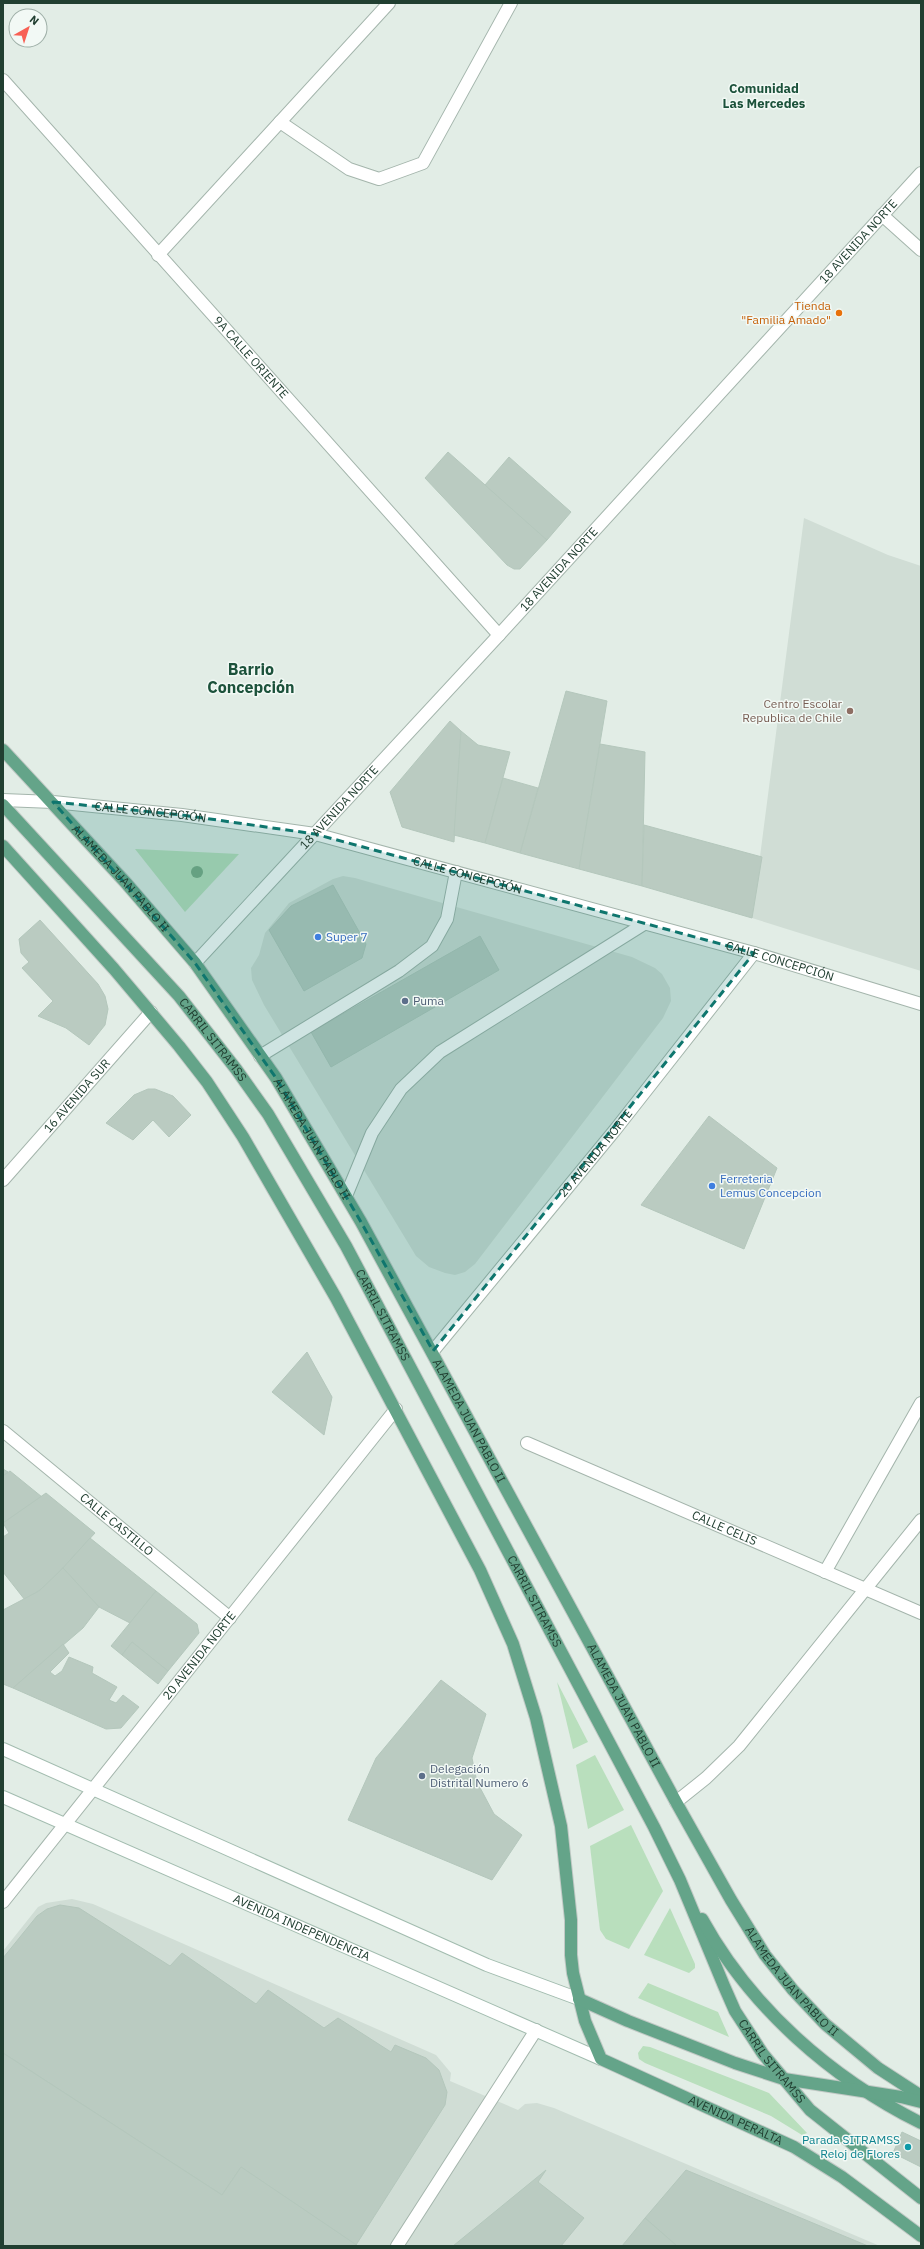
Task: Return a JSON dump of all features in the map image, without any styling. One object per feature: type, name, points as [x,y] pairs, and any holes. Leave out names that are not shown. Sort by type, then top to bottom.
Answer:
[{"type":"main road","name":"ALAMEDA JUAN PABLO II","points":[[3,750],[53,802],[126,883],[195,964],[276,1078],[346,1196],[433,1351],[676,1802],[731,1900],[779,1974],[805,2004],[841,2038],[884,2072],[921,2096]]},
{"type":"main road","name":"CARRIL SITRAMSS","points":[[3,805],[180,996],[236,1069],[268,1114],[346,1246],[395,1336],[640,1799],[680,1880],[704,1923],[728,1959],[768,2009],[808,2048],[866,2092],[921,2123]]},
{"type":"main road","points":[[3,846],[150,1012],[207,1082],[243,1136],[314,1258],[396,1409],[496,1604],[513,1644],[536,1718],[561,1826],[571,1920],[571,1955],[579,1999],[591,2039],[601,2059]]},
{"type":"main road","name":"CARRIL SITRAMSS","points":[[680,1880],[736,2011],[763,2054],[810,2110],[921,2198]]},
{"type":"main road","points":[[579,1999],[649,2030],[735,2063],[784,2079],[921,2102]]},
{"type":"main road","name":"AVENIDA PERALTA","points":[[601,2059],[794,2147],[842,2177],[921,2236]]},
{"type":"street","points":[[158,255],[389,3]]},
{"type":"street","points":[[280,122],[349,169],[379,179],[423,163],[511,3]]},
{"type":"street","name":"9A CALLE ORIENTE","points":[[3,80],[499,635]]},
{"type":"street","name":"18 AVENIDA NORTE","points":[[195,964],[499,635],[921,173]]},
{"type":"street","points":[[882,215],[921,250]]},
{"type":"street","name":"CALLE CONCEPCIÓN","points":[[3,800],[53,802],[182,815],[315,834],[754,953],[921,1004]]},
{"type":"street","points":[[260,1056],[399,971],[432,946],[447,919],[456,872]]},
{"type":"street","points":[[346,1196],[376,1127],[401,1089],[440,1052],[644,924]]},
{"type":"street","name":"20 AVENIDA NORTE","points":[[433,1351],[615,1130],[754,953]]},
{"type":"street","name":"16 AVENIDA SUR","points":[[3,1180],[150,1012]]},
{"type":"street","points":[[826,1572],[921,1403]]},
{"type":"street","name":"20 AVENIDA NORTE","points":[[3,1902],[396,1409]]},
{"type":"street","name":"CALLE CASTILLO","points":[[3,1431],[230,1618]]},
{"type":"street","name":"CALLE CELIS","points":[[527,1443],[921,1613]]},
{"type":"street","points":[[676,1802],[706,1778],[739,1746],[864,1588],[921,1520]]},
{"type":"street","points":[[3,1749],[94,1788],[487,1965],[579,1999]]},
{"type":"street","name":"AVENIDA INDEPENDENCIA","points":[[3,1797],[601,2059]]},
{"type":"street","points":[[397,2246],[536,2030]]},
{"type":"highlighted area","points":[[53,802],[182,815],[315,834],[754,953],[433,1351],[361,1222],[276,1078],[195,963]]},
{"type":"shaded area","name":"Centro Escolar Republica de Chile","points":[[804,518],[888,555],[921,566],[921,971],[752,918]]},
{"type":"shaded area","points":[[343,876],[355,878],[632,957],[655,968],[662,974],[670,988],[671,1001],[663,1018],[475,1264],[465,1272],[455,1275],[429,1267],[416,1256],[264,1005],[252,980],[251,968],[259,955],[265,933],[289,903],[333,879]]},
{"type":"shaded area","points":[[72,1899],[93,1904],[436,2055],[451,2073],[450,2081],[518,2110],[525,2104],[537,2103],[554,2108],[880,2246],[3,2246],[3,1951],[38,1907],[46,1903]]},
{"type":"green space","points":[[135,849],[239,854],[185,912]]},
{"type":"green space","points":[[557,1682],[588,1742],[573,1749]]},
{"type":"green space","points":[[595,1755],[624,1810],[588,1829],[576,1765]]},
{"type":"green space","points":[[631,1825],[663,1891],[629,1949],[606,1939],[600,1930],[590,1846]]},
{"type":"green space","points":[[670,1908],[695,1964],[695,1968],[689,1973],[644,1955]]},
{"type":"green space","points":[[648,1983],[718,2012],[729,2037],[638,1998]]},
{"type":"green space","points":[[643,2046],[650,2047],[769,2093],[807,2133],[802,2135],[771,2116],[645,2063],[639,2059],[638,2053]]},
{"type":"building","points":[[448,452],[547,540],[520,569],[514,569],[507,565],[425,478]]},
{"type":"building","points":[[509,457],[571,512],[547,540],[485,485]]},
{"type":"building","points":[[566,691],[607,701],[579,869],[520,853]]},
{"type":"building","points":[[450,721],[461,731],[454,842],[402,827],[390,792]]},
{"type":"building","points":[[461,731],[478,745],[510,752],[485,843],[454,835]]},
{"type":"building","points":[[600,744],[645,752],[642,886],[579,869]]},
{"type":"building","points":[[503,778],[538,788],[520,853],[485,843]]},
{"type":"building","points":[[644,825],[762,857],[752,918],[642,886]]},
{"type":"building","name":"Super 7","points":[[333,885],[366,944],[362,958],[304,991],[269,930],[291,906]]},
{"type":"building","points":[[40,920],[98,984],[105,996],[108,1009],[105,1025],[89,1045],[66,1028],[38,1016],[53,1001],[22,968],[29,962],[21,953],[19,939]]},
{"type":"building","name":"Puma","points":[[480,936],[499,970],[331,1067],[311,1032]]},
{"type":"building","points":[[148,1089],[155,1089],[173,1096],[191,1115],[169,1137],[153,1120],[133,1140],[106,1123],[134,1095]]},
{"type":"building","name":"Ferreteria Lemus Concepcion","points":[[709,1116],[777,1168],[744,1249],[641,1205]]},
{"type":"building","points":[[307,1352],[332,1397],[324,1435],[272,1392]]},
{"type":"building","points":[[3,1469],[8,1472],[3,1476]]},
{"type":"building","points":[[10,1471],[42,1497],[3,1523],[3,1476]]},
{"type":"building","points":[[46,1493],[95,1533],[47,1585],[25,1600],[3,1572],[3,1537],[9,1533],[3,1523]]},
{"type":"building","points":[[90,1538],[156,1591],[130,1623],[99,1607],[63,1568]]},
{"type":"building","points":[[63,1568],[99,1607],[83,1628],[13,1688],[3,1684],[3,1610],[39,1591]]},
{"type":"building","points":[[156,1591],[197,1624],[199,1633],[168,1671],[132,1642],[122,1655],[111,1646]]},
{"type":"building","points":[[132,1642],[168,1671],[158,1684],[122,1655]]},
{"type":"building","points":[[63,1644],[69,1653],[50,1672],[55,1676],[62,1671],[69,1657],[93,1667],[92,1673],[117,1687],[109,1700],[116,1703],[123,1695],[139,1707],[121,1728],[106,1729],[13,1688]]},
{"type":"building","name":"Delegación Distrital Numero 6","points":[[441,1680],[486,1714],[472,1758],[477,1782],[494,1814],[522,1835],[492,1880],[348,1820],[376,1758]]},
{"type":"building","points":[[60,1905],[79,1908],[170,1966],[182,1953],[256,2004],[268,1990],[324,2028],[338,2018],[391,2052],[395,2045],[426,2058],[439,2070],[447,2092],[445,2105],[356,2245],[241,2167],[222,2195],[3,2053],[3,1958],[37,1916],[47,1909]]},
{"type":"building","points":[[3,2053],[222,2195],[241,2167],[358,2246],[3,2246]]},
{"type":"building","name":"Parada SITRAMSS Reloj de Flores","points":[[902,2132],[921,2141],[921,2167],[893,2153]]},
{"type":"building","points":[[546,2170],[538,2182],[584,2218],[561,2246],[453,2246]]},
{"type":"building","points":[[686,2170],[868,2246],[677,2246],[645,2218]]},
{"type":"building","points":[[645,2218],[677,2246],[622,2246]]},
{"type":"place","name":"Tienda \"Familia Amado\"","points":[[839,313]]},
{"type":"place","name":"Centro Escolar Republica de Chile","points":[[850,711]]},
{"type":"place","name":"Super 7","points":[[318,937]]},
{"type":"place","name":"Puma","points":[[405,1001]]},
{"type":"place","name":"Ferreteria Lemus Concepcion","points":[[712,1186]]},
{"type":"place","name":"Delegación Distrital Numero 6","points":[[422,1776]]},
{"type":"place","name":"Parada SITRAMSS Reloj de Flores","points":[[908,2147]]},
{"type":"district","name":"Comunidad Las Mercedes","points":[[764,96]]},
{"type":"district","name":"Barrio Concepción","points":[[251,678]]}]
